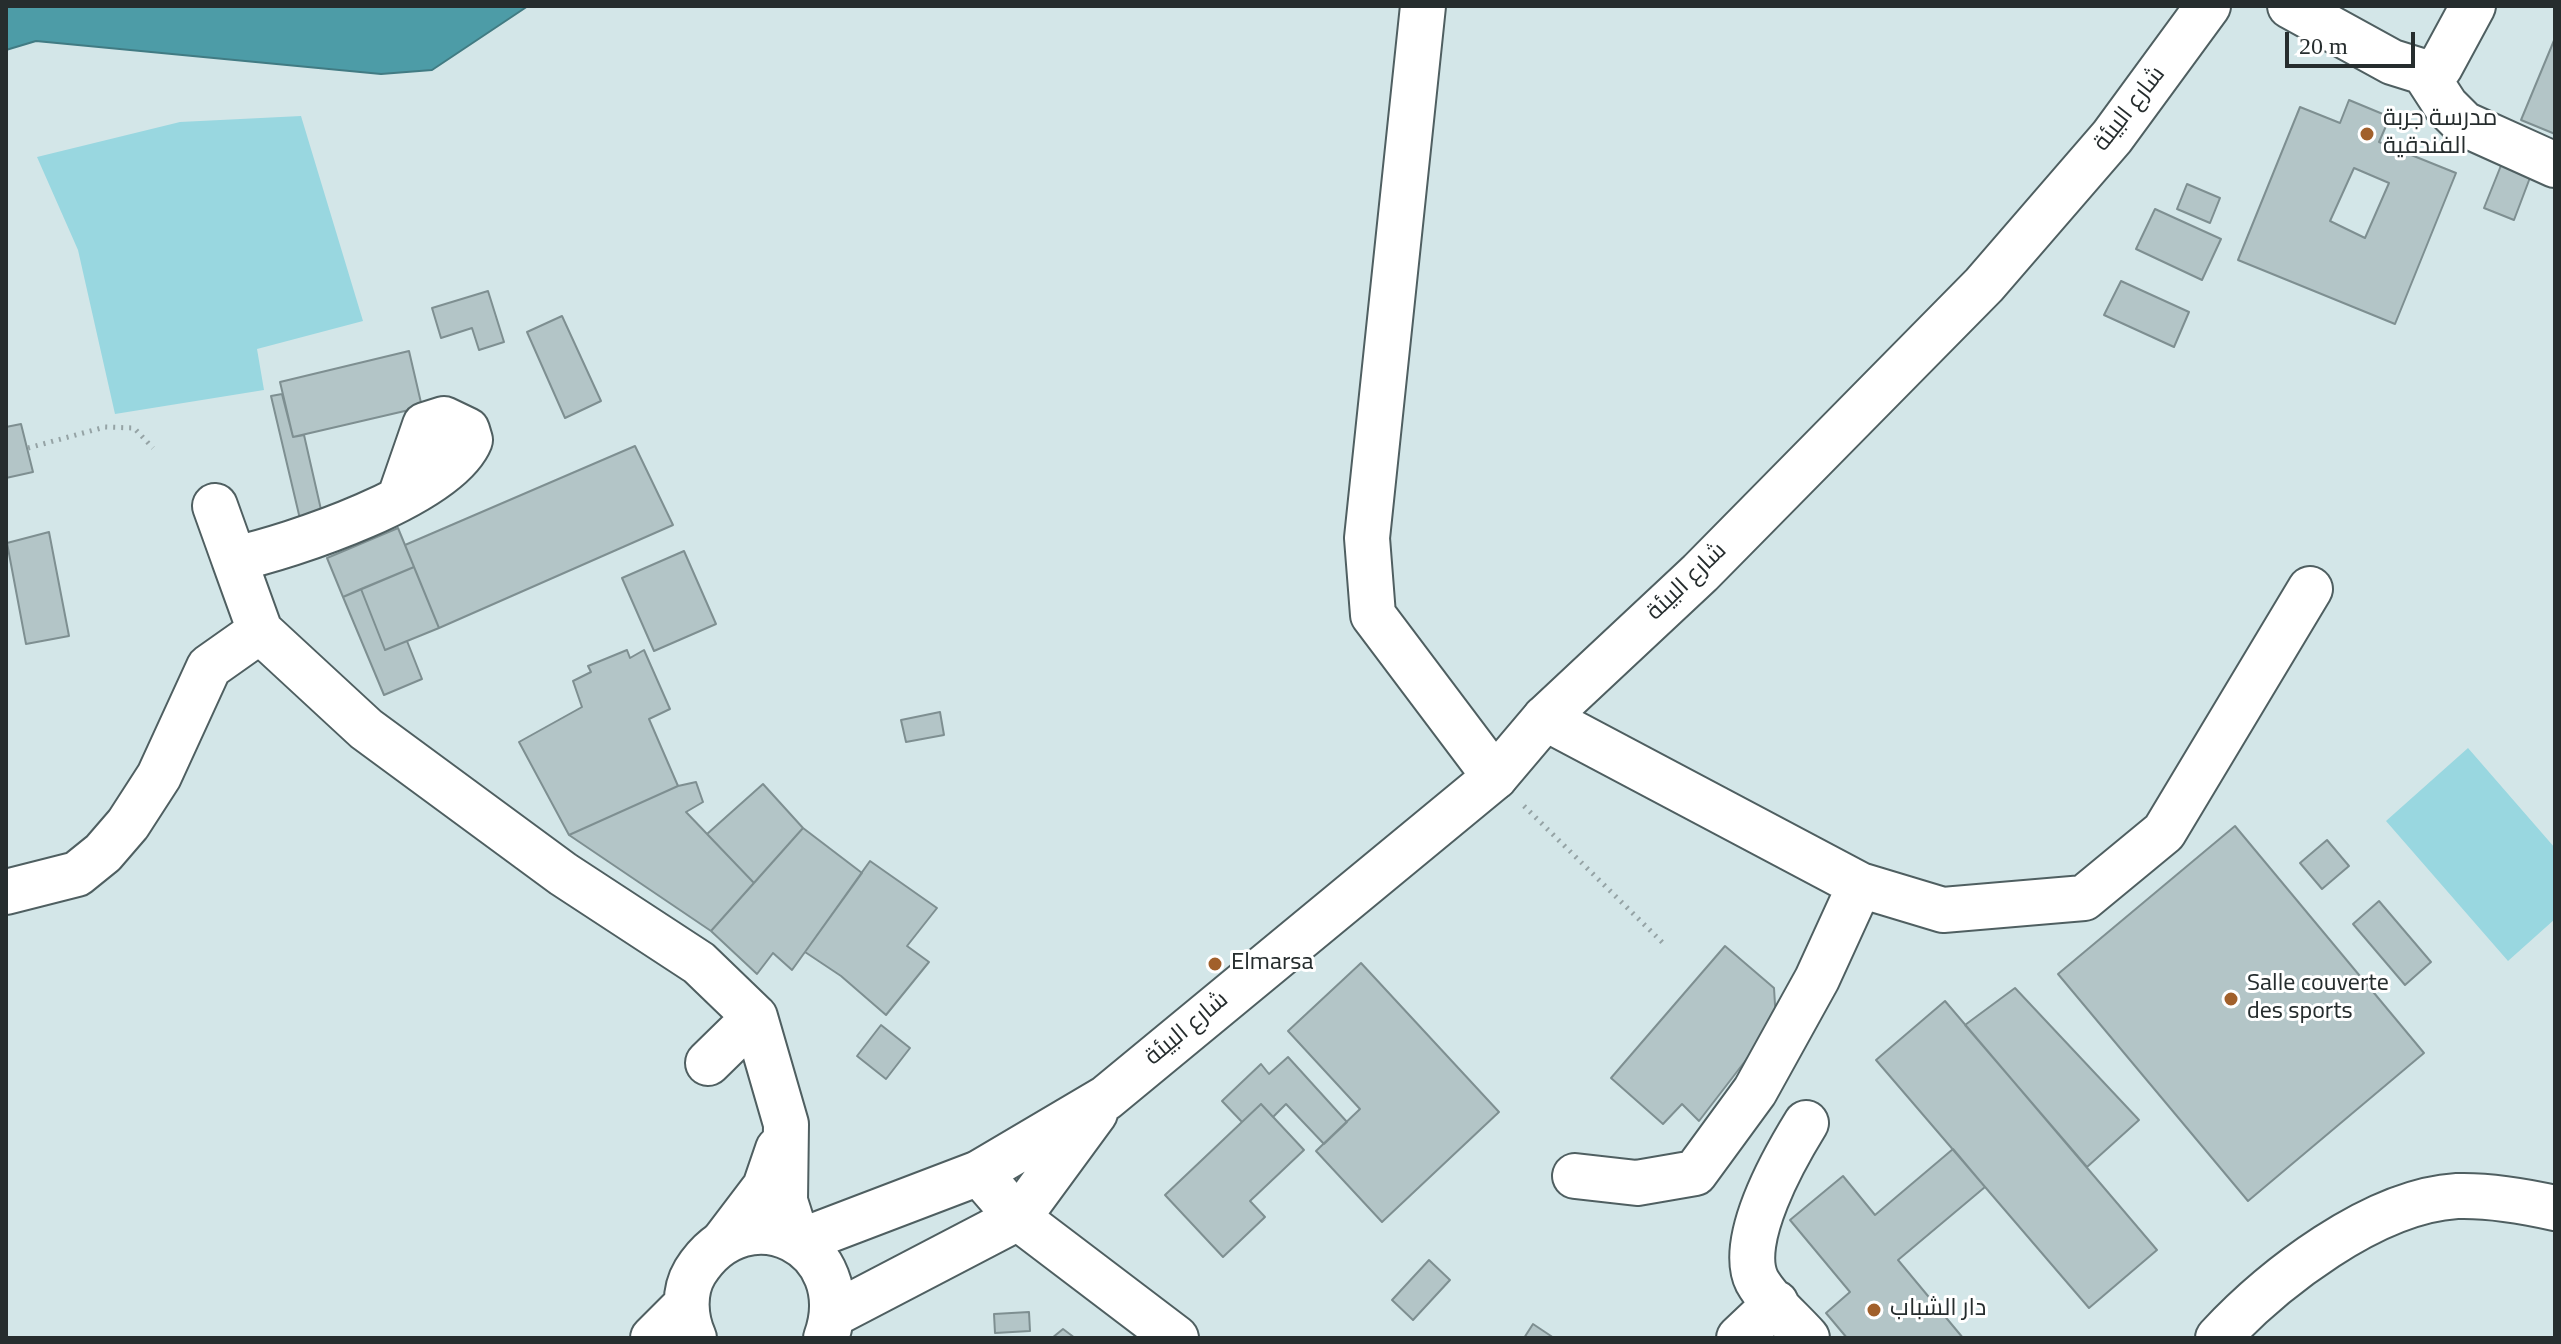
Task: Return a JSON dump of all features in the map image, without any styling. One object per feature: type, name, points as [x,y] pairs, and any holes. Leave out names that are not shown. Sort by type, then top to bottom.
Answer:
[{"type":"main road","points":[[1423,6],[1367,538],[1373,615],[1495,777]]},
{"type":"main road","name":"شارع البيئة","points":[[798,1242],[979,1173],[1106,1098],[1495,777],[1545,718],[1700,573],[1984,285],[2112,137],[2208,6]]},
{"type":"main road","points":[[2290,6],[2392,62],[2424,72],[2440,67],[2473,6]]},
{"type":"main road","points":[[2424,72],[2446,106],[2464,124],[2555,165]]},
{"type":"main road","points":[[234,559],[305,540],[400,497]]},
{"type":"main road","points":[[215,506],[260,631],[366,729],[563,874],[699,963],[755,1017],[786,1124],[785,1201],[798,1242]]},
{"type":"main road","points":[[1545,718],[1860,885],[1943,910],[2084,898],[2164,832],[2310,589]]},
{"type":"main road","points":[[6,892],[77,874],[103,853],[128,824],[159,776],[209,667],[260,631]]},
{"type":"main road","points":[[1575,1176],[1637,1183],[1695,1173],[1755,1091],[1817,979],[1860,885]]},
{"type":"main road","points":[[708,1063],[755,1017]]},
{"type":"main road","name":"شارع البيئة","points":[[830,1326],[1018,1218],[1106,1098]]},
{"type":"main road","points":[[1806,1123],[1782,1161],[1762,1212],[1752,1254],[1757,1280],[1807,1338]]},
{"type":"main road","points":[[653,1338],[690,1321],[691,1279],[704,1257],[724,1241],[765,1187],[786,1124]]},
{"type":"main road","points":[[979,1173],[1018,1218],[1176,1338]]},
{"type":"main road","points":[[2218,1338],[2280,1280],[2344,1234],[2409,1208],[2456,1196],[2521,1201],[2555,1208]]},
{"type":"main road","points":[[724,1241],[761,1231],[798,1242],[815,1255],[827,1273],[833,1293],[830,1326]]},
{"type":"main road","points":[[1739,1338],[1776,1303]]},
{"type":"path","points":[[28,448],[105,427],[134,428],[153,448]]},
{"type":"path","points":[[1495,777],[1665,945]]},
{"type":"shaded area","points":[[6,6],[528,6],[432,70],[381,74],[36,41],[6,50]]},
{"type":"shaded area","points":[[301,116],[363,321],[257,349],[264,390],[115,414],[78,250],[37,157],[180,122]]},
{"type":"shaded area","points":[[2468,748],[2555,848],[2555,919],[2508,961],[2386,821]]},
{"type":"building","points":[[2555,38],[2555,134],[2521,120]]},
{"type":"building","points":[[2349,100],[2390,117],[2379,142],[2456,173],[2395,324],[2238,260],[2300,107],[2340,123]],"holes":[[[2354,168],[2389,183],[2365,238],[2330,221]]]},
{"type":"building","points":[[2502,163],[2531,175],[2514,220],[2484,208]]},
{"type":"building","points":[[2187,184],[2220,198],[2210,223],[2177,209]]},
{"type":"building","points":[[2155,209],[2221,239],[2202,280],[2136,249]]},
{"type":"building","points":[[2121,281],[2189,312],[2174,347],[2104,315]]},
{"type":"building","points":[[488,291],[504,342],[479,350],[472,328],[441,338],[432,308]]},
{"type":"building","points":[[562,316],[601,401],[565,418],[527,332]]},
{"type":"building","points":[[409,351],[422,407],[293,437],[280,382]]},
{"type":"building","points":[[282,394],[293,437],[304,435],[322,514],[300,519],[271,396]]},
{"type":"building","points":[[21,424],[33,472],[6,478],[6,427]]},
{"type":"building","points":[[635,446],[673,525],[439,628],[405,545]]},
{"type":"building","points":[[398,528],[414,567],[343,597],[327,558]]},
{"type":"building","points":[[49,532],[69,636],[26,644],[7,543]]},
{"type":"building","points":[[684,551],[716,624],[654,651],[622,578]]},
{"type":"building","points":[[414,567],[439,628],[385,650],[361,589]]},
{"type":"building","points":[[361,589],[385,650],[407,641],[422,679],[384,695],[343,597]]},
{"type":"building","points":[[627,650],[630,658],[644,650],[670,709],[649,719],[678,786],[569,835],[519,742],[582,707],[573,681],[591,672],[588,666]]},
{"type":"building","points":[[940,712],[944,735],[906,742],[901,720]]},
{"type":"building","points":[[696,782],[703,802],[686,812],[754,883],[711,931],[569,835],[678,786]]},
{"type":"building","points":[[763,784],[803,828],[754,883],[707,834]]},
{"type":"building","points":[[2235,826],[2424,1053],[2248,1201],[2058,974]]},
{"type":"building","points":[[803,828],[862,873],[792,970],[773,953],[757,974],[711,931]]},
{"type":"building","points":[[2327,840],[2349,866],[2322,889],[2300,863]]},
{"type":"building","points":[[870,861],[937,908],[907,946],[929,962],[886,1015],[841,976],[805,952]]},
{"type":"building","points":[[2379,901],[2431,962],[2405,985],[2353,924]]},
{"type":"building","points":[[1725,946],[1774,988],[1776,1021],[1699,1121],[1682,1104],[1663,1124],[1611,1078]]},
{"type":"building","points":[[1361,963],[1499,1112],[1382,1222],[1316,1151],[1360,1109],[1288,1031]]},
{"type":"building","points":[[2015,988],[2139,1120],[2087,1167],[1965,1025]]},
{"type":"building","points":[[1945,1001],[2157,1250],[2089,1308],[1876,1060]]},
{"type":"building","points":[[881,1025],[910,1048],[886,1079],[857,1056]]},
{"type":"building","points":[[1288,1057],[1347,1122],[1324,1144],[1286,1104],[1273,1117],[1261,1104],[1242,1122],[1222,1101],[1261,1064],[1269,1074]]},
{"type":"building","points":[[1261,1104],[1304,1150],[1250,1201],[1265,1217],[1223,1257],[1165,1195]]},
{"type":"building","points":[[1953,1149],[1985,1187],[1898,1260],[1963,1338],[1847,1338],[1826,1313],[1850,1292],[1790,1220],[1843,1176],[1875,1215]]},
{"type":"building","points":[[1429,1260],[1450,1280],[1413,1320],[1392,1300]]},
{"type":"building","points":[[1029,1312],[1030,1331],[995,1333],[994,1314]]},
{"type":"building","points":[[1533,1324],[1554,1338],[1524,1338]]},
{"type":"building","points":[[1063,1329],[1075,1338],[1052,1338]]},
{"type":"place","name":"مدرسة جربة الفندقية","points":[[2367,134]]},
{"type":"place","name":"Elmarsa","points":[[1215,964]]},
{"type":"place","name":"Salle couverte des sports","points":[[2231,999]]},
{"type":"place","name":"دار الشباب","points":[[1874,1310]]}]
